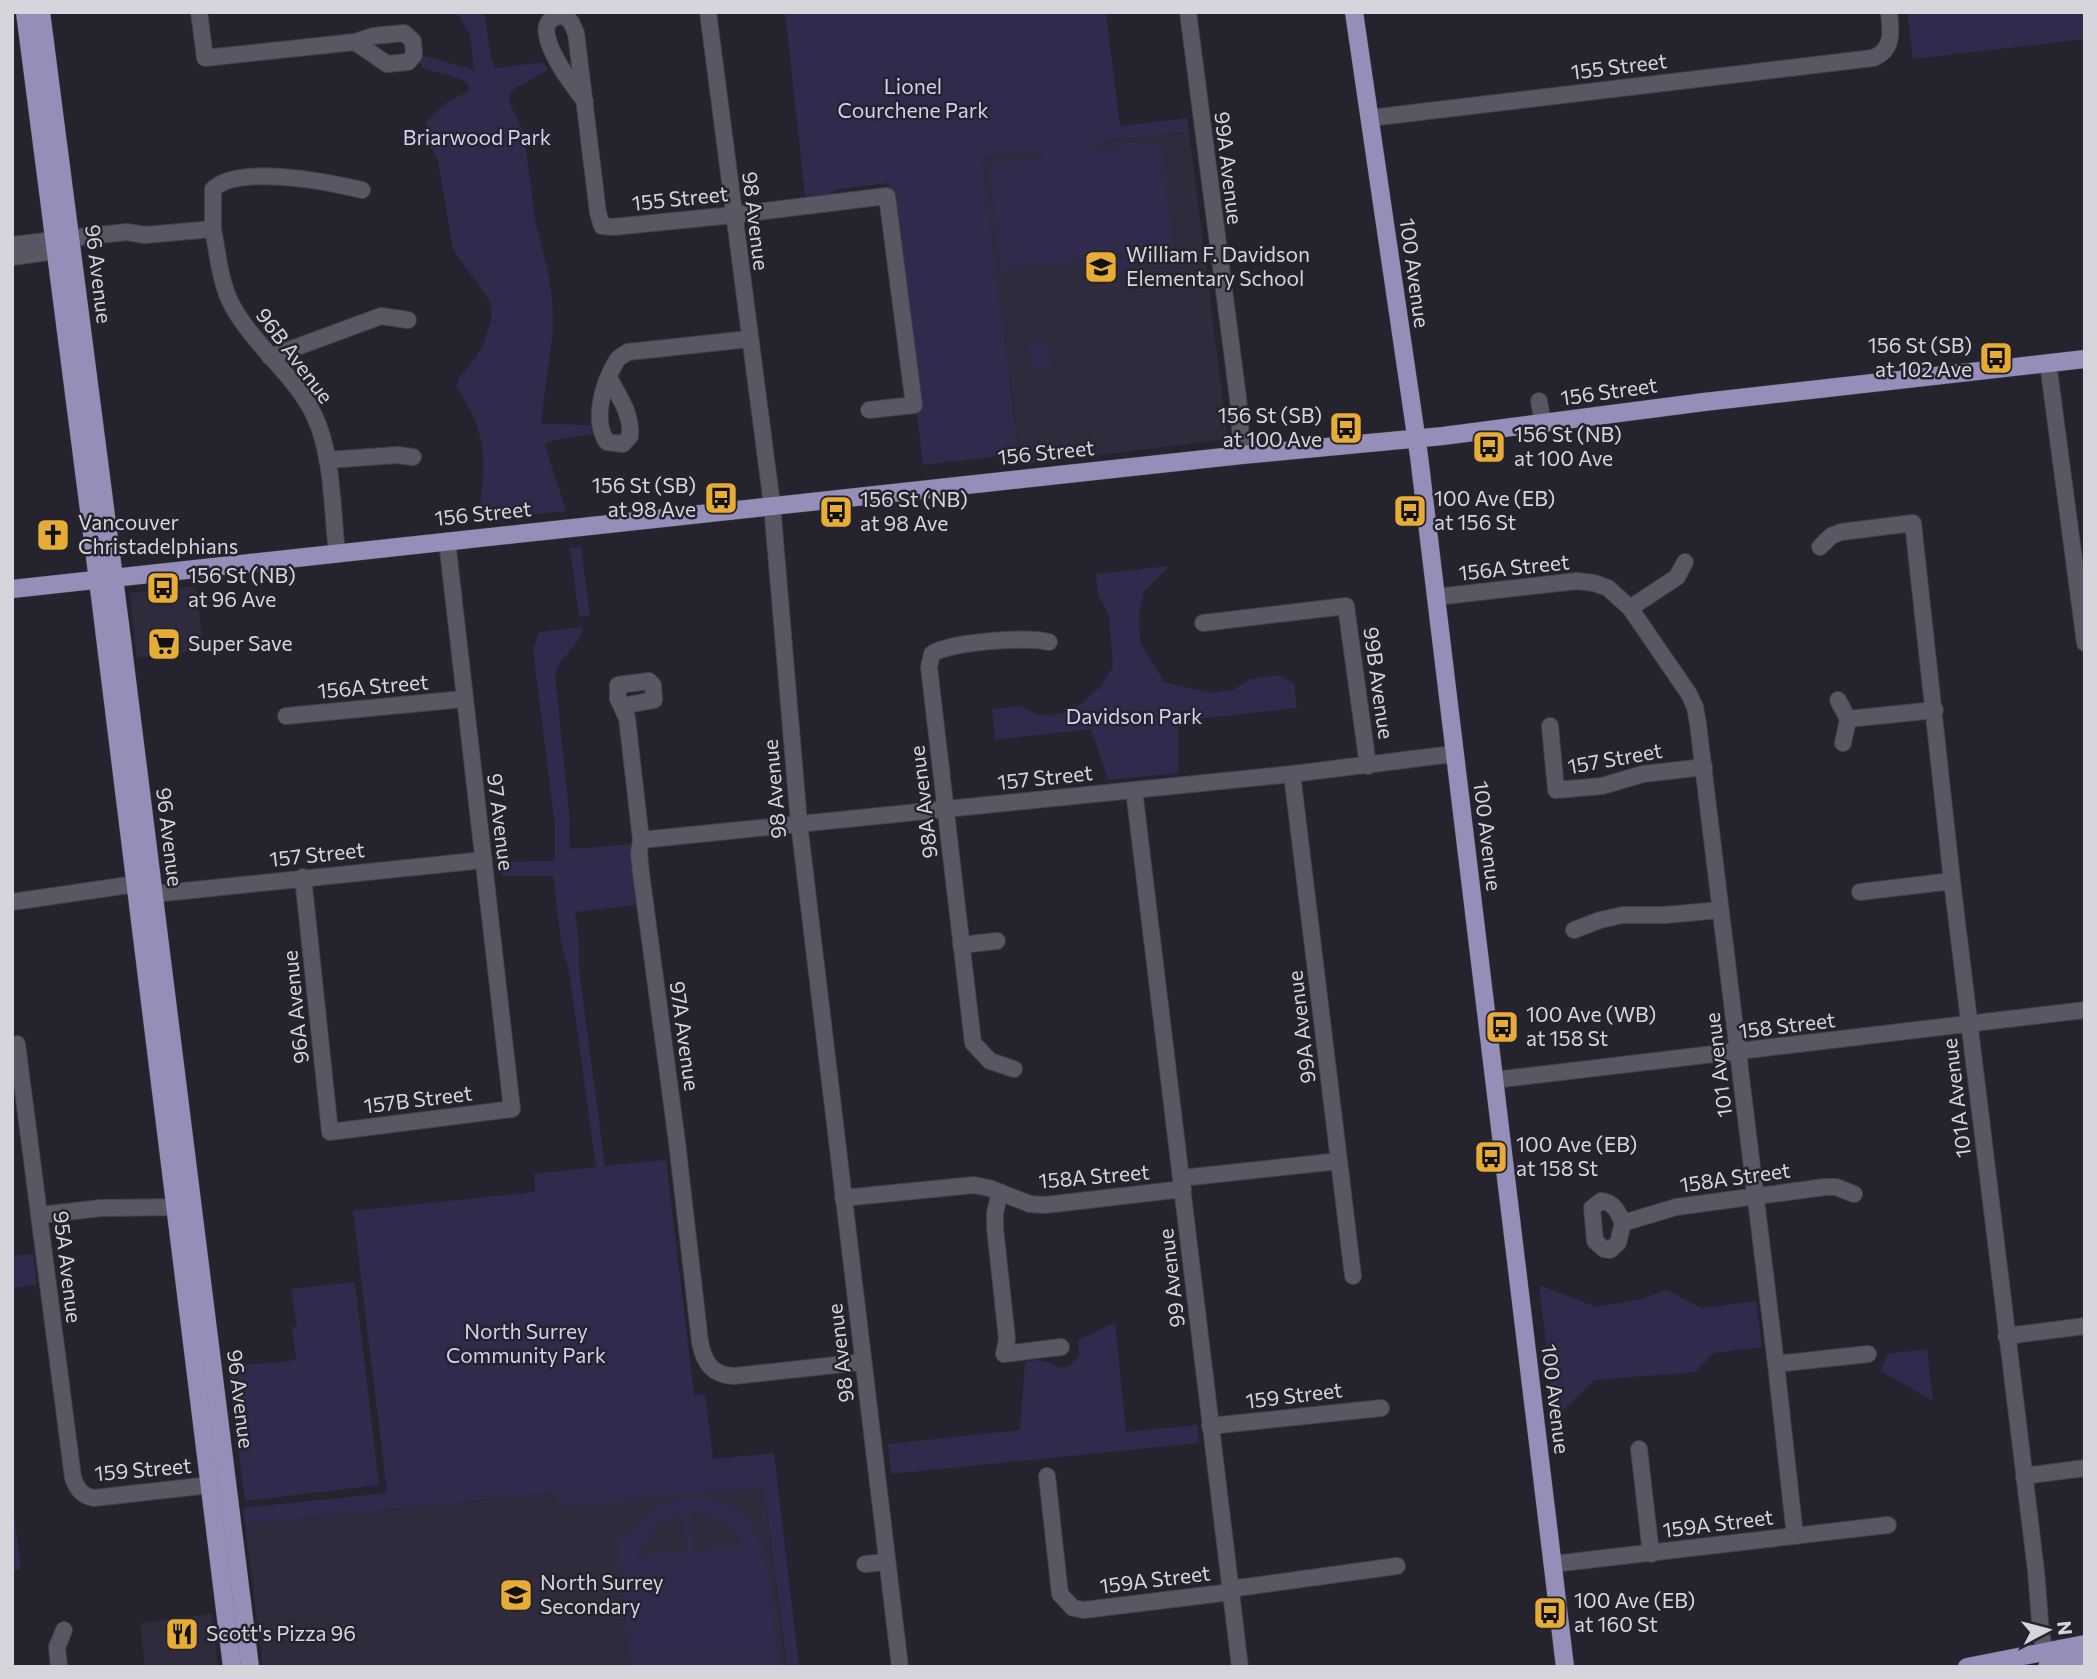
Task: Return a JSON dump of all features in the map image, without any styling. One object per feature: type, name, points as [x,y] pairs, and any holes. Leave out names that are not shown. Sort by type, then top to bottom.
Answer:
[{"type":"main road","name":"96 Avenue","points":[[25,12],[61,242],[106,579],[154,894],[210,1485],[233,1667]]},
{"type":"main road","name":"96 Avenue","points":[[41,12],[61,242]]},
{"type":"main road","name":"100 Avenue","points":[[1354,12],[1416,438],[1565,1667]]},
{"type":"main road","name":"156 Street","points":[[12,589],[1543,424],[1704,402],[2085,359]]},
{"type":"main road","name":"96 Avenue","points":[[106,579],[136,884],[250,1667]]},
{"type":"main road","points":[[136,884],[143,889],[146,896],[152,945],[163,972]]},
{"type":"main road","points":[[2047,1662],[2085,1644]]},
{"type":"main road","points":[[1967,1667],[2085,1658]]},
{"type":"street","points":[[199,12],[205,58],[355,42]]},
{"type":"street","name":"98 Avenue","points":[[708,12],[772,505],[799,823],[900,1667]]},
{"type":"street","name":"99A Avenue","points":[[1188,12],[1238,398],[1242,455]]},
{"type":"street","name":"155 Street","points":[[1370,118],[1873,58],[1889,46],[1889,12]]},
{"type":"street","name":"155 Street","points":[[585,101],[598,214],[602,226],[733,215],[887,196],[914,405],[869,410]]},
{"type":"street","points":[[12,245],[61,242],[128,243],[145,235],[213,229],[213,189],[238,178],[300,180],[362,190]]},
{"type":"street","name":"96B Avenue","points":[[213,229],[223,283],[230,302],[239,318],[309,405],[320,429],[327,460],[337,553]]},
{"type":"street","points":[[12,257],[61,242]]},
{"type":"street","points":[[270,357],[381,316],[408,320]]},
{"type":"street","points":[[609,378],[617,360],[628,352],[750,339]]},
{"type":"street","points":[[2048,363],[2085,643]]},
{"type":"street","points":[[1539,401],[1543,424]]},
{"type":"street","points":[[327,460],[397,455],[412,457]]},
{"type":"street","name":"101A Avenue","points":[[1820,547],[1831,536],[1841,532],[1913,523],[1952,881],[2047,1662]]},
{"type":"street","name":"97 Avenue","points":[[447,541],[512,1110]]},
{"type":"street","points":[[1630,608],[1677,578],[1685,562]]},
{"type":"street","name":"156A Street","points":[[1436,597],[1577,581],[1608,588],[1630,608]]},
{"type":"street","name":"99B Avenue","points":[[1203,623],[1346,606],[1368,766]]},
{"type":"street","name":"101 Avenue","points":[[1630,608],[1694,703],[1739,1053],[1795,1536]]},
{"type":"street","name":"98A Avenue","points":[[1014,1069],[990,1061],[973,1043],[929,672],[932,654],[954,646],[1031,639],[1049,642]]},
{"type":"street","name":"156A Street","points":[[286,716],[464,699]]},
{"type":"street","points":[[1838,700],[1848,719],[1843,743]]},
{"type":"street","name":"97A Avenue","points":[[622,706],[627,718],[641,840],[640,873],[705,1361],[711,1369],[720,1374],[734,1376],[863,1362]]},
{"type":"street","points":[[1848,719],[1935,710]]},
{"type":"street","name":"157 Street","points":[[1550,726],[1556,790],[1602,786],[1643,774],[1704,767]]},
{"type":"street","name":"157 Street","points":[[641,840],[1368,766],[1453,754]]},
{"type":"street","name":"99A Avenue","points":[[1292,774],[1353,1276]]},
{"type":"street","name":"99 Avenue","points":[[1134,790],[1141,884],[1183,1184],[1240,1667]]},
{"type":"street","name":"157 Street","points":[[154,894],[484,860]]},
{"type":"street","name":"96A Avenue","points":[[303,877],[330,1132]]},
{"type":"street","points":[[1860,892],[1952,881]]},
{"type":"street","points":[[12,902],[136,884]]},
{"type":"street","points":[[1573,930],[1623,915],[1665,915],[1720,910]]},
{"type":"street","points":[[961,945],[997,941]]},
{"type":"street","name":"158 Street","points":[[1494,1080],[2085,1010]]},
{"type":"street","name":"95A Avenue","points":[[17,1044],[73,1478],[81,1493]]},
{"type":"street","name":"157B Street","points":[[330,1132],[512,1110]]},
{"type":"street","name":"158A Street","points":[[844,1198],[962,1185],[982,1186],[1030,1203],[1052,1205],[1339,1161]]},
{"type":"street","name":"158A Street","points":[[1623,1223],[1676,1207],[1825,1187],[1836,1187],[1854,1194]]},
{"type":"street","points":[[1000,1192],[994,1220],[1007,1339],[1004,1354],[1061,1347]]},
{"type":"street","points":[[40,1215],[101,1208],[184,1207]]},
{"type":"street","points":[[2007,1336],[2085,1326]]},
{"type":"street","points":[[1776,1364],[1868,1354]]},
{"type":"street","name":"159 Street","points":[[1210,1426],[1381,1408]]},
{"type":"street","points":[[1639,1448],[1651,1554]]},
{"type":"street","points":[[2024,1476],[2085,1468]]},
{"type":"street","name":"159A Street","points":[[1047,1476],[1060,1594],[1073,1608],[1084,1609],[1397,1566]]},
{"type":"street","name":"159 Street","points":[[81,1493],[94,1498],[116,1497],[210,1485]]},
{"type":"street","name":"159A Street","points":[[1553,1564],[1888,1525]]},
{"type":"street","points":[[864,1564],[887,1562]]},
{"type":"street","points":[[60,1667],[57,1647],[64,1630]]},
{"type":"shaded area","name":"William F. Davidson Elementary School","points":[[1189,131],[1228,439],[1021,465],[981,157]]},
{"type":"shaded area","points":[[196,586],[204,650],[137,658],[130,593]]},
{"type":"shaded area","name":"North Surrey Secondary","points":[[764,1486],[786,1667],[263,1667],[245,1524],[556,1492],[559,1507]]},
{"type":"shaded area","points":[[212,1614],[218,1667],[145,1667],[140,1623]]},
{"type":"green space","name":"Briarwood Park","points":[[456,12],[484,12],[495,68],[537,63],[547,66],[547,71],[515,88],[509,95],[510,104],[524,133],[535,219],[552,299],[553,332],[541,421],[544,424],[590,425],[592,434],[549,441],[545,445],[566,511],[478,520],[483,482],[483,450],[475,421],[456,387],[459,377],[475,359],[484,343],[492,317],[490,301],[453,249],[438,161],[429,143],[426,122],[446,103],[469,91],[463,80],[423,68],[420,63],[422,56],[474,70],[470,34]]},
{"type":"green space","name":"Lionel Courchene Park","points":[[785,12],[1106,12],[1120,126],[1187,118],[1189,131],[1099,142],[1090,151],[1160,142],[1173,248],[1001,270],[988,164],[1043,157],[1040,150],[982,157],[1019,454],[923,465],[889,183],[837,189],[830,196],[808,199],[805,195]]},
{"type":"green space","points":[[1907,12],[2085,12],[2085,39],[1913,59]]},
{"type":"green space","points":[[1133,256],[1135,273],[1108,277],[1106,260]]},
{"type":"green space","points":[[1047,341],[1051,370],[1033,372],[1029,343]]},
{"type":"green space","points":[[581,547],[590,616],[579,617],[570,548]]},
{"type":"green space","name":"Davidson Park","points":[[1169,566],[1144,591],[1139,614],[1140,642],[1164,682],[1211,693],[1233,690],[1250,679],[1280,675],[1294,684],[1297,708],[1178,721],[1178,773],[1108,780],[1091,729],[995,740],[992,709],[1022,706],[1036,714],[1049,716],[1066,712],[1081,704],[1099,688],[1113,667],[1109,616],[1098,595],[1096,574]]},
{"type":"green space","name":"North Surrey Community Park","points":[[582,627],[578,641],[561,662],[555,676],[570,820],[569,844],[572,849],[633,844],[631,861],[636,905],[575,912],[579,970],[605,1166],[666,1160],[694,1395],[705,1394],[713,1459],[774,1453],[799,1667],[787,1667],[764,1487],[558,1507],[556,1492],[245,1524],[243,1508],[387,1493],[353,1211],[535,1192],[534,1174],[596,1167],[553,876],[501,876],[500,862],[555,861],[555,828],[533,649],[539,632]]},
{"type":"green space","points":[[33,1254],[37,1285],[12,1288],[12,1256]]},
{"type":"green space","points":[[355,1282],[379,1485],[245,1501],[228,1367],[296,1360],[292,1327],[297,1327],[291,1289]]},
{"type":"green space","points":[[1539,1285],[1596,1307],[1638,1300],[1667,1290],[1702,1308],[1756,1301],[1762,1347],[1714,1353],[1695,1372],[1594,1380],[1555,1418]]},
{"type":"green space","points":[[1115,1322],[1126,1432],[1197,1425],[1199,1443],[891,1474],[888,1444],[1020,1430],[1025,1362],[1041,1360],[1062,1368],[1069,1366],[1079,1355],[1078,1340]]},
{"type":"green space","points":[[1927,1349],[1933,1401],[1881,1371],[1887,1354]]},
{"type":"green space","points":[[12,1497],[21,1569],[12,1571]]},
{"type":"green space","points":[[683,1498],[715,1501],[744,1517],[754,1529],[769,1578],[780,1667],[632,1667],[616,1539],[628,1538],[656,1509]],"holes":[[[691,1513],[722,1520],[744,1543],[694,1550]],[[684,1514],[688,1550],[638,1557],[644,1542],[655,1529],[668,1519]]]},
{"type":"place","name":"William F. Davidson Elementary School","points":[[1101,267]]},
{"type":"place","name":"156 St (SB) at 102 Ave","points":[[1996,358]]},
{"type":"place","name":"156 St (SB) at 100 Ave","points":[[1346,428]]},
{"type":"place","name":"156 St (NB) at 100 Ave","points":[[1489,447]]},
{"type":"place","name":"156 St (SB) at 98 Ave","points":[[721,498]]},
{"type":"place","name":"100 Ave (EB) at 156 St","points":[[1410,511]]},
{"type":"place","name":"156 St (NB) at 98 Ave","points":[[836,512]]},
{"type":"place","name":"Vancouver Christadelphians","points":[[53,535]]},
{"type":"place","name":"156 St (NB) at 96 Ave","points":[[163,588]]},
{"type":"place","name":"Super Save","points":[[164,644]]},
{"type":"place","name":"100 Ave (WB) at 158 St","points":[[1502,1027]]},
{"type":"place","name":"100 Ave (EB) at 158 St","points":[[1491,1157]]},
{"type":"place","name":"North Surrey Secondary","points":[[516,1595]]},
{"type":"place","name":"100 Ave (EB) at 160 St","points":[[1550,1613]]},
{"type":"place","name":"Scott's Pizza 96","points":[[182,1634]]}]
